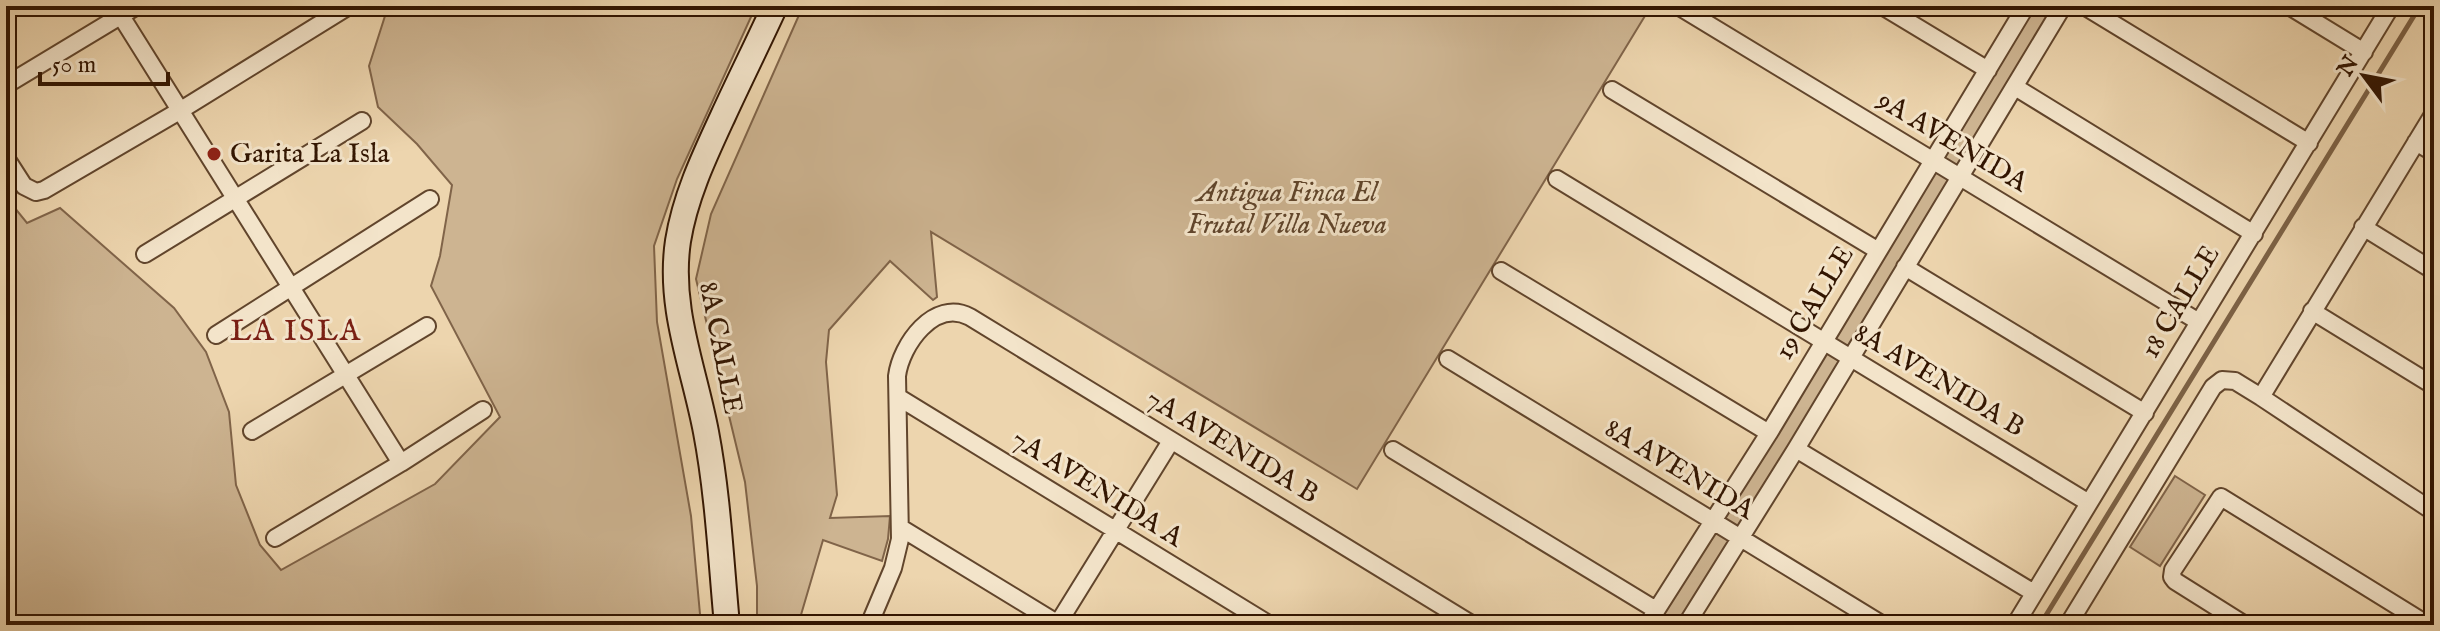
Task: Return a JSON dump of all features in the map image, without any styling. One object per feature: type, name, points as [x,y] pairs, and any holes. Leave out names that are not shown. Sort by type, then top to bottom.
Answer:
[{"type":"main road","name":"8A CALLE","points":[[727,625],[710,450],[681,333],[675,262],[682,218],[695,179],[775,6]]},
{"type":"street","points":[[6,85],[137,6]]},
{"type":"street","points":[[6,158],[24,186],[33,192],[44,190],[349,6]]},
{"type":"street","name":"9A AVENIDA","points":[[1678,6],[2199,322]]},
{"type":"street","points":[[1882,6],[1988,70]]},
{"type":"street","name":"19 CALLE","points":[[1651,618],[1769,433],[2026,6]]},
{"type":"street","name":"19 CALLE","points":[[1686,625],[2063,6]]},
{"type":"street","points":[[2084,6],[2309,143]]},
{"type":"street","points":[[2289,6],[2364,52]]},
{"type":"street","name":"18 CALLE","points":[[2015,625],[2391,6]]},
{"type":"street","points":[[121,16],[401,463]]},
{"type":"street","points":[[2015,87],[2254,234]]},
{"type":"street","points":[[1612,90],[1877,250]]},
{"type":"street","points":[[2261,397],[2434,113]]},
{"type":"street","points":[[145,254],[362,121]]},
{"type":"street","points":[[2416,142],[2434,153]]},
{"type":"street","name":"8A AVENIDA B","points":[[1557,179],[2089,503]]},
{"type":"street","points":[[216,335],[430,199]]},
{"type":"street","points":[[2363,227],[2434,271]]},
{"type":"street","points":[[1905,267],[2145,413]]},
{"type":"street","points":[[1501,271],[1769,433]]},
{"type":"street","points":[[2312,311],[2434,386]]},
{"type":"street","name":"7A AVENIDA B","points":[[898,397],[898,367],[908,343],[936,317],[949,313],[964,314],[1462,622]]},
{"type":"street","points":[[252,431],[427,326]]},
{"type":"street","name":"8A AVENIDA","points":[[1448,359],[1883,625]]},
{"type":"street","points":[[2068,625],[2213,387],[2222,380],[2235,381],[2261,397],[2434,512]]},
{"type":"street","points":[[869,625],[893,568],[901,528],[898,397]]},
{"type":"street","name":"7A AVENIDA A","points":[[898,397],[1270,625]]},
{"type":"street","points":[[275,538],[483,410]]},
{"type":"street","points":[[901,528],[1058,625],[1171,441]]},
{"type":"street","points":[[1796,449],[2034,593]]},
{"type":"street","points":[[1393,450],[1651,618]]},
{"type":"street","points":[[2245,625],[2172,577],[2173,570],[2221,497],[2428,625]]},
{"type":"green space","points":[[392,6],[756,6],[677,179],[654,246],[657,322],[691,516],[701,625],[6,625],[6,197],[27,223],[60,208],[174,308],[206,352],[229,412],[236,485],[260,545],[281,570],[435,484],[500,417],[431,286],[440,256],[452,185],[417,144],[378,107],[369,66],[385,16]]},
{"type":"green space","name":"Antigua Finca El Frutal Villa Nueva","points":[[803,6],[1651,6],[1357,489],[931,232],[937,297],[933,300],[890,261],[829,330],[826,362],[837,495],[830,518],[890,516],[882,561],[823,540],[798,625],[757,625],[757,586],[745,482],[696,279],[711,214]]},
{"type":"green space","points":[[2026,6],[2063,6],[1686,625],[1647,625]]},
{"type":"green space","points":[[2175,476],[2205,495],[2160,566],[2130,547]]},
{"type":"waterway","points":[[2040,625],[2420,6]]},
{"type":"place","name":"Garita La Isla","points":[[214,154]]},
{"type":"district","name":"LA ISLA","points":[[296,332]]}]
